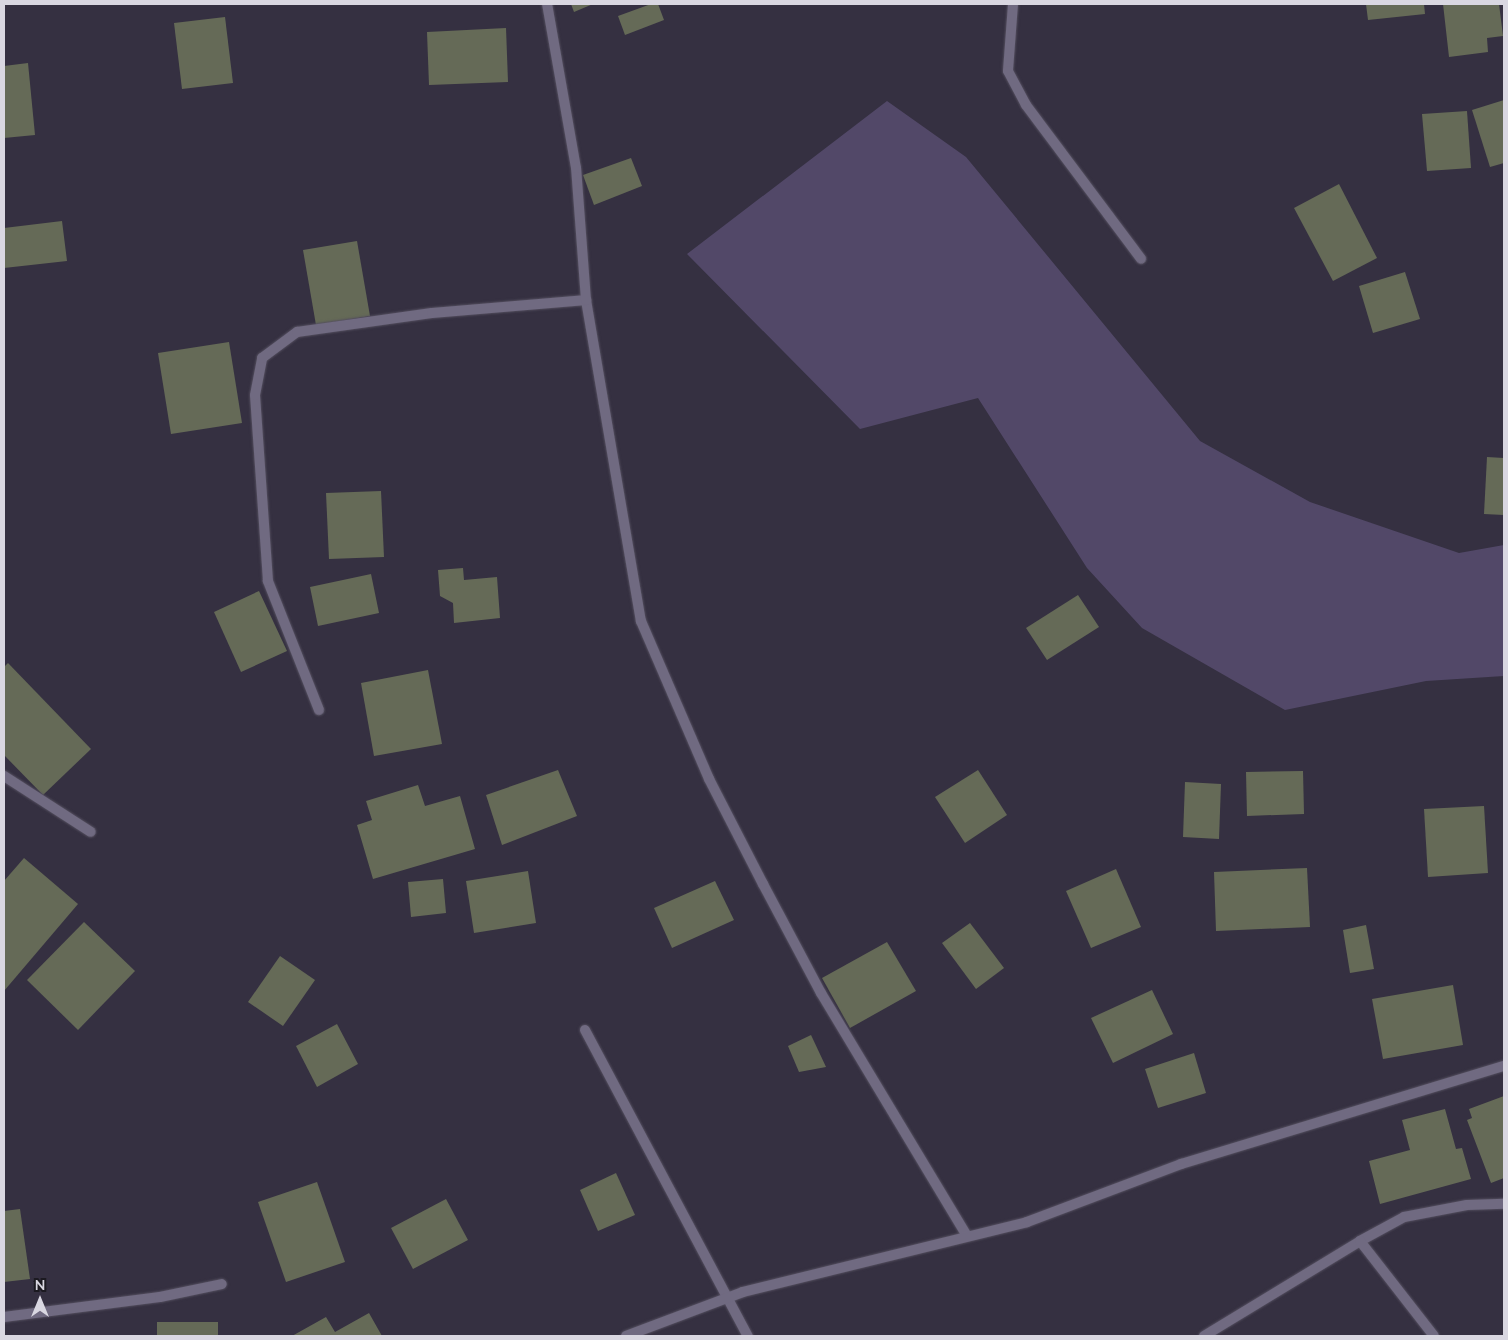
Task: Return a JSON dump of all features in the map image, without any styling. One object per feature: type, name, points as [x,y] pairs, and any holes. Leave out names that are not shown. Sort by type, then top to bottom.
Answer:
[{"type":"street","points":[[547,4],[576,168],[586,300],[641,621],[709,779],[763,884],[821,993],[966,1234]]},
{"type":"street","points":[[1013,4],[1008,71],[1026,105],[1140,259]]},
{"type":"street","points":[[320,710],[268,581],[255,395],[262,358],[297,332],[432,313],[586,300]]},
{"type":"street","points":[[4,776],[91,832]]},
{"type":"street","points":[[585,1030],[692,1225],[726,1299],[748,1336]]},
{"type":"street","points":[[626,1336],[726,1299],[966,1234],[1027,1222],[1181,1164],[1504,1066]]},
{"type":"street","points":[[1204,1336],[1360,1241],[1404,1217],[1467,1205],[1504,1204]]},
{"type":"street","points":[[1360,1241],[1434,1336]]},
{"type":"street","points":[[4,1317],[160,1297],[222,1284]]},
{"type":"shaded area","points":[[887,101],[966,157],[1200,441],[1310,502],[1459,553],[1504,545],[1504,676],[1426,681],[1285,710],[1142,628],[1087,568],[978,398],[860,429],[687,254]]},
{"type":"building","points":[[571,4],[593,4],[574,12]]},
{"type":"building","points":[[651,4],[658,4],[664,20],[625,35],[618,16]]},
{"type":"building","points":[[1366,4],[1424,4],[1425,14],[1368,20]]},
{"type":"building","points":[[1443,4],[1499,4],[1503,36],[1487,38],[1488,52],[1449,57]]},
{"type":"building","points":[[225,17],[233,83],[182,89],[174,23]]},
{"type":"building","points":[[506,28],[508,82],[429,85],[427,32]]},
{"type":"building","points":[[28,63],[35,135],[4,138],[4,66]]},
{"type":"building","points":[[1504,100],[1504,163],[1490,167],[1472,110]]},
{"type":"building","points":[[1467,111],[1471,168],[1427,171],[1422,114]]},
{"type":"building","points":[[631,158],[642,186],[594,205],[583,175]]},
{"type":"building","points":[[1339,184],[1377,258],[1333,281],[1294,208]]},
{"type":"building","points":[[62,221],[67,261],[4,268],[4,228]]},
{"type":"building","points":[[357,241],[370,316],[316,325],[303,250]]},
{"type":"building","points":[[1405,272],[1420,319],[1373,333],[1359,286]]},
{"type":"building","points":[[229,342],[242,423],[171,434],[158,353]]},
{"type":"building","points":[[1487,457],[1504,458],[1504,515],[1484,514]]},
{"type":"building","points":[[381,491],[384,557],[329,559],[326,493]]},
{"type":"building","points":[[463,568],[464,580],[497,577],[500,618],[454,623],[453,603],[440,596],[438,570]]},
{"type":"building","points":[[371,574],[379,613],[318,626],[310,587]]},
{"type":"building","points":[[259,591],[287,651],[241,672],[214,612]]},
{"type":"building","points":[[1078,595],[1099,627],[1047,660],[1026,628]]},
{"type":"building","points":[[8,663],[91,749],[43,795],[4,755],[4,667]]},
{"type":"building","points":[[428,670],[442,744],[374,756],[361,683]]},
{"type":"building","points":[[558,770],[577,816],[502,845],[486,795]]},
{"type":"building","points":[[978,770],[1007,815],[965,843],[935,797]]},
{"type":"building","points":[[1303,771],[1304,814],[1247,816],[1246,772]]},
{"type":"building","points":[[1185,782],[1221,784],[1219,839],[1183,837]]},
{"type":"building","points":[[418,785],[425,806],[460,796],[475,849],[373,879],[357,825],[372,820],[366,801]]},
{"type":"building","points":[[1484,806],[1488,873],[1428,877],[1424,809]]},
{"type":"building","points":[[24,858],[78,904],[4,991],[4,881]]},
{"type":"building","points":[[1307,868],[1310,927],[1216,931],[1214,872]]},
{"type":"building","points":[[1116,869],[1141,927],[1091,948],[1066,891]]},
{"type":"building","points":[[528,871],[536,923],[474,933],[466,881]]},
{"type":"building","points":[[443,879],[446,913],[411,917],[408,882]]},
{"type":"building","points":[[715,881],[734,920],[672,948],[654,908]]},
{"type":"building","points":[[84,922],[135,971],[78,1030],[27,980]]},
{"type":"building","points":[[970,923],[1004,968],[976,989],[942,943]]},
{"type":"building","points":[[1366,925],[1374,969],[1350,973],[1343,930]]},
{"type":"building","points":[[887,942],[916,991],[850,1028],[822,978]]},
{"type":"building","points":[[280,956],[315,980],[283,1026],[248,1002]]},
{"type":"building","points":[[1453,985],[1463,1045],[1383,1059],[1372,999]]},
{"type":"building","points":[[1152,990],[1173,1034],[1113,1063],[1091,1018]]},
{"type":"building","points":[[337,1024],[358,1064],[317,1087],[296,1046]]},
{"type":"building","points":[[811,1035],[826,1067],[799,1072],[788,1046]]},
{"type":"building","points":[[1194,1053],[1206,1093],[1158,1108],[1145,1069]]},
{"type":"building","points":[[1504,1096],[1504,1178],[1491,1183],[1467,1120],[1472,1118],[1469,1109]]},
{"type":"building","points":[[1445,1109],[1456,1149],[1462,1148],[1471,1179],[1380,1204],[1369,1161],[1410,1150],[1402,1120]]},
{"type":"building","points":[[616,1173],[635,1215],[598,1231],[580,1190]]},
{"type":"building","points":[[317,1182],[345,1262],[286,1282],[258,1202]]},
{"type":"building","points":[[446,1199],[468,1240],[413,1269],[391,1228]]},
{"type":"building","points":[[20,1209],[30,1279],[4,1282],[4,1211]]},
{"type":"building","points":[[369,1313],[382,1336],[292,1336],[326,1317],[335,1332]]},
{"type":"building","points":[[157,1322],[218,1322],[218,1336],[157,1336]]}]
